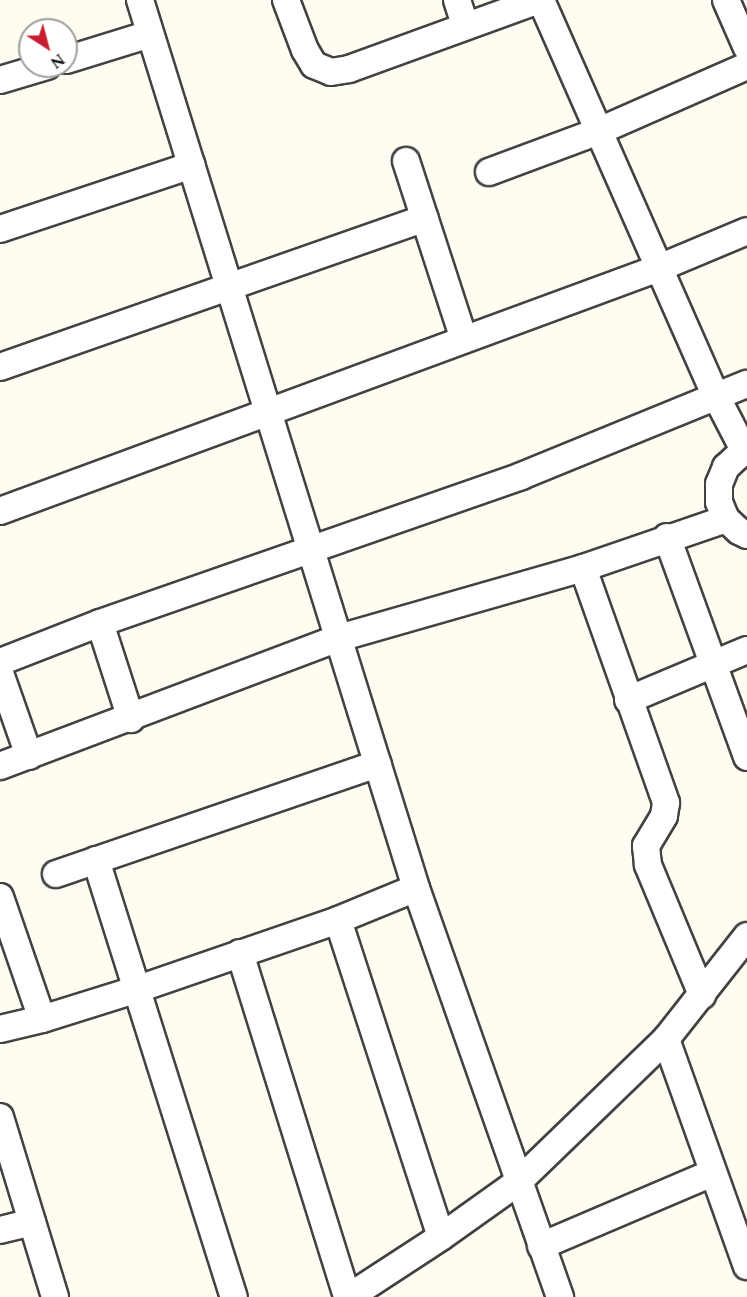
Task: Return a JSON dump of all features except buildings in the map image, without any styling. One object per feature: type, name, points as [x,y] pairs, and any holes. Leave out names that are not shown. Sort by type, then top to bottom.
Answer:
[{"type":"street","points":[[286,0],[305,50],[314,65],[331,72],[349,69],[540,0],[716,396],[746,452],[726,467],[719,484],[719,502],[726,519],[747,535]]},
{"type":"street","points":[[457,0],[465,26]]},
{"type":"street","points":[[726,0],[747,48]]},
{"type":"street","points":[[147,2],[150,34],[416,888],[560,1297]]},
{"type":"street","points":[[78,56],[150,34]]},
{"type":"street","points":[[489,172],[599,131],[747,66]]},
{"type":"street","points":[[0,80],[18,75]]},
{"type":"street","points":[[406,161],[464,339]]},
{"type":"street","points":[[0,229],[192,165]]},
{"type":"street","points":[[0,367],[425,218]]},
{"type":"street","points":[[0,511],[660,268],[747,231]]},
{"type":"street","points":[[0,662],[100,623],[310,548],[521,476],[747,384]]},
{"type":"street","points":[[0,766],[131,719],[339,638],[583,568],[666,537],[726,519]]},
{"type":"street","points":[[666,537],[711,665],[747,757]]},
{"type":"street","points":[[583,568],[666,803],[663,816],[646,846],[648,866],[702,994]]},
{"type":"street","points":[[100,623],[131,719]]},
{"type":"street","points":[[628,700],[747,650]]},
{"type":"street","points":[[0,673],[29,756]]},
{"type":"street","points":[[56,874],[378,764]]},
{"type":"street","points":[[96,860],[234,1297]]},
{"type":"street","points":[[0,1029],[42,1019],[138,989],[338,920],[416,888]]},
{"type":"street","points":[[0,897],[42,1019]]},
{"type":"street","points":[[338,920],[441,1237]]},
{"type":"street","points":[[240,953],[348,1297],[441,1237],[518,1182],[666,1039],[747,936]]},
{"type":"street","points":[[666,1039],[747,1266]]},
{"type":"street","points":[[0,1117],[55,1297]]},
{"type":"street","points":[[541,1246],[712,1173]]},
{"type":"street","points":[[0,1230],[32,1222]]}]
